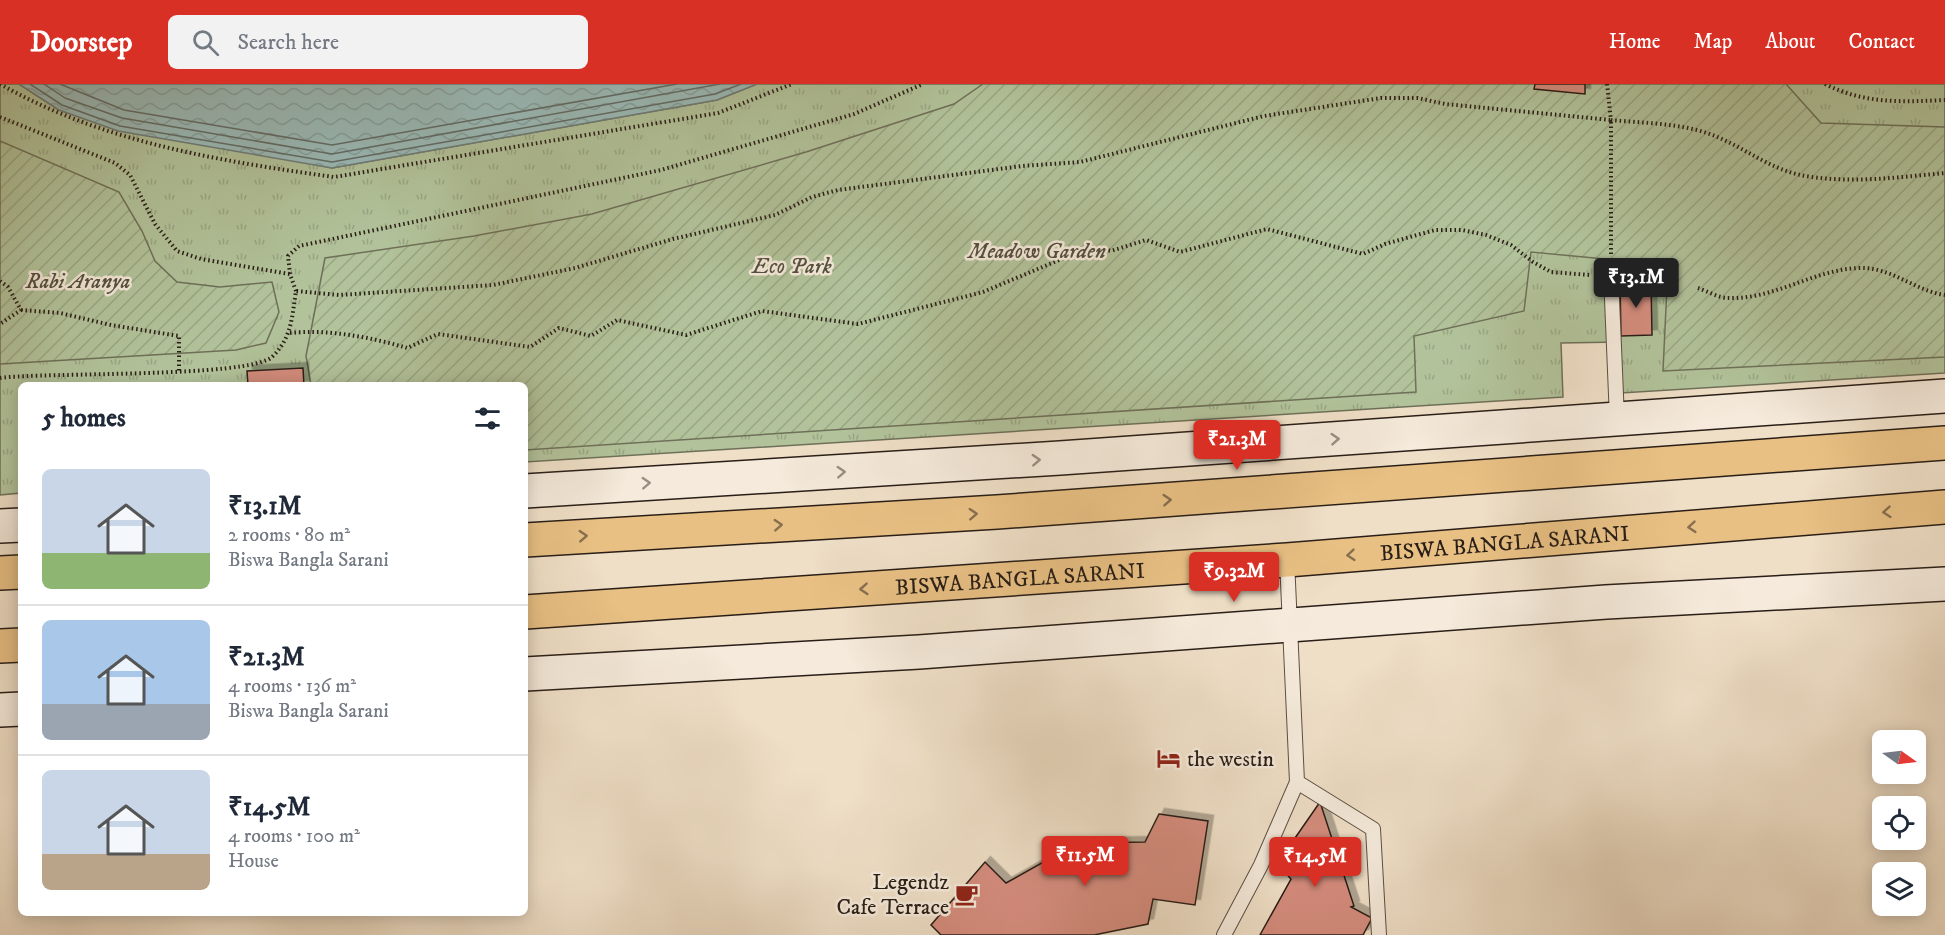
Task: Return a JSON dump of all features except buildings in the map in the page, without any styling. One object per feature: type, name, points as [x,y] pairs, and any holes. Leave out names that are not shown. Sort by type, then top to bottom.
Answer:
[{"type":"main road","points":[[528,540],[1009,511],[1945,443]]},
{"type":"main road","name":"BISWA BANGLA SARANI","points":[[528,612],[1287,560],[1945,507]]},
{"type":"main road","points":[[0,573],[18,572]]},
{"type":"main road","points":[[0,646],[18,645]]},
{"type":"street","points":[[528,491],[1060,458],[1945,396]]},
{"type":"street","points":[[0,526],[18,525]]},
{"type":"street","points":[[528,674],[931,651],[1618,602],[1945,584]]},
{"type":"street","points":[[0,710],[18,709]]},
{"type":"lane","points":[[1611,275],[1617,419]]},
{"type":"lane","points":[[1224,935],[1261,865],[1297,782],[1287,560]]},
{"type":"lane","points":[[1297,782],[1373,829],[1378,935]]},
{"type":"path","points":[[0,84],[81,124],[141,142],[283,170],[334,177],[718,113],[792,84]]},
{"type":"path","points":[[0,378],[227,369],[270,359],[290,333],[296,291],[290,274],[288,256],[299,246],[661,170],[854,114],[922,84]]},
{"type":"path","points":[[290,333],[313,330],[375,338],[407,348],[438,334],[530,347],[559,328],[591,336],[617,320],[686,335],[762,311],[858,324],[983,292],[1090,247],[1112,251],[1146,240],[1180,252],[1267,229],[1363,254],[1385,244],[1435,230],[1462,230],[1486,235],[1511,245],[1551,272],[1611,275],[1611,120],[1607,84]]},
{"type":"path","points":[[1825,84],[1845,94],[1886,102],[1945,100]]},
{"type":"path","points":[[296,291],[339,295],[493,285],[576,268],[673,239],[775,215],[812,197],[838,190],[1023,166],[1080,162],[1264,116],[1381,98],[1418,98],[1445,104],[1681,127],[1707,133],[1737,146],[1772,167],[1812,177],[1886,179],[1945,173]]},
{"type":"path","points":[[0,117],[115,163],[130,175],[156,224],[177,251],[201,259],[290,274]]},
{"type":"path","points":[[1698,288],[1727,298],[1762,294],[1810,276],[1859,267],[1895,275],[1934,293],[1945,295]]},
{"type":"path","points":[[0,281],[8,287],[21,310]]},
{"type":"path","points":[[0,324],[21,310],[60,313],[111,325],[179,336],[179,371]]},
{"type":"green space","name":"Meadow Garden","points":[[0,84],[19,84],[59,110],[332,168],[717,100],[757,84],[1945,84],[1945,373],[1621,393],[1620,342],[1561,343],[1563,397],[528,462],[528,382],[18,382],[18,493],[0,495]]},
{"type":"green space","name":"Meadow Garden","points":[[983,84],[1786,84],[1821,123],[1945,127],[1945,357],[1663,371],[1668,265],[1531,252],[1524,311],[1414,336],[1416,392],[528,450],[528,382],[310,382],[306,356],[325,258],[474,236],[592,214],[806,152],[954,104]]},
{"type":"green space","name":"Rabi Aranya","points":[[0,141],[119,192],[142,231],[155,261],[177,282],[220,287],[272,282],[279,312],[266,343],[236,350],[0,364]]},
{"type":"water","points":[[19,84],[757,84],[717,100],[332,168],[118,131],[59,110]]},
{"type":"place","name":"the westin","points":[[1169,758]]},
{"type":"place","name":"Legendz Cafe Terrace","points":[[967,894]]},
{"type":"park label","name":"Eco Park","points":[[792,265]]}]
